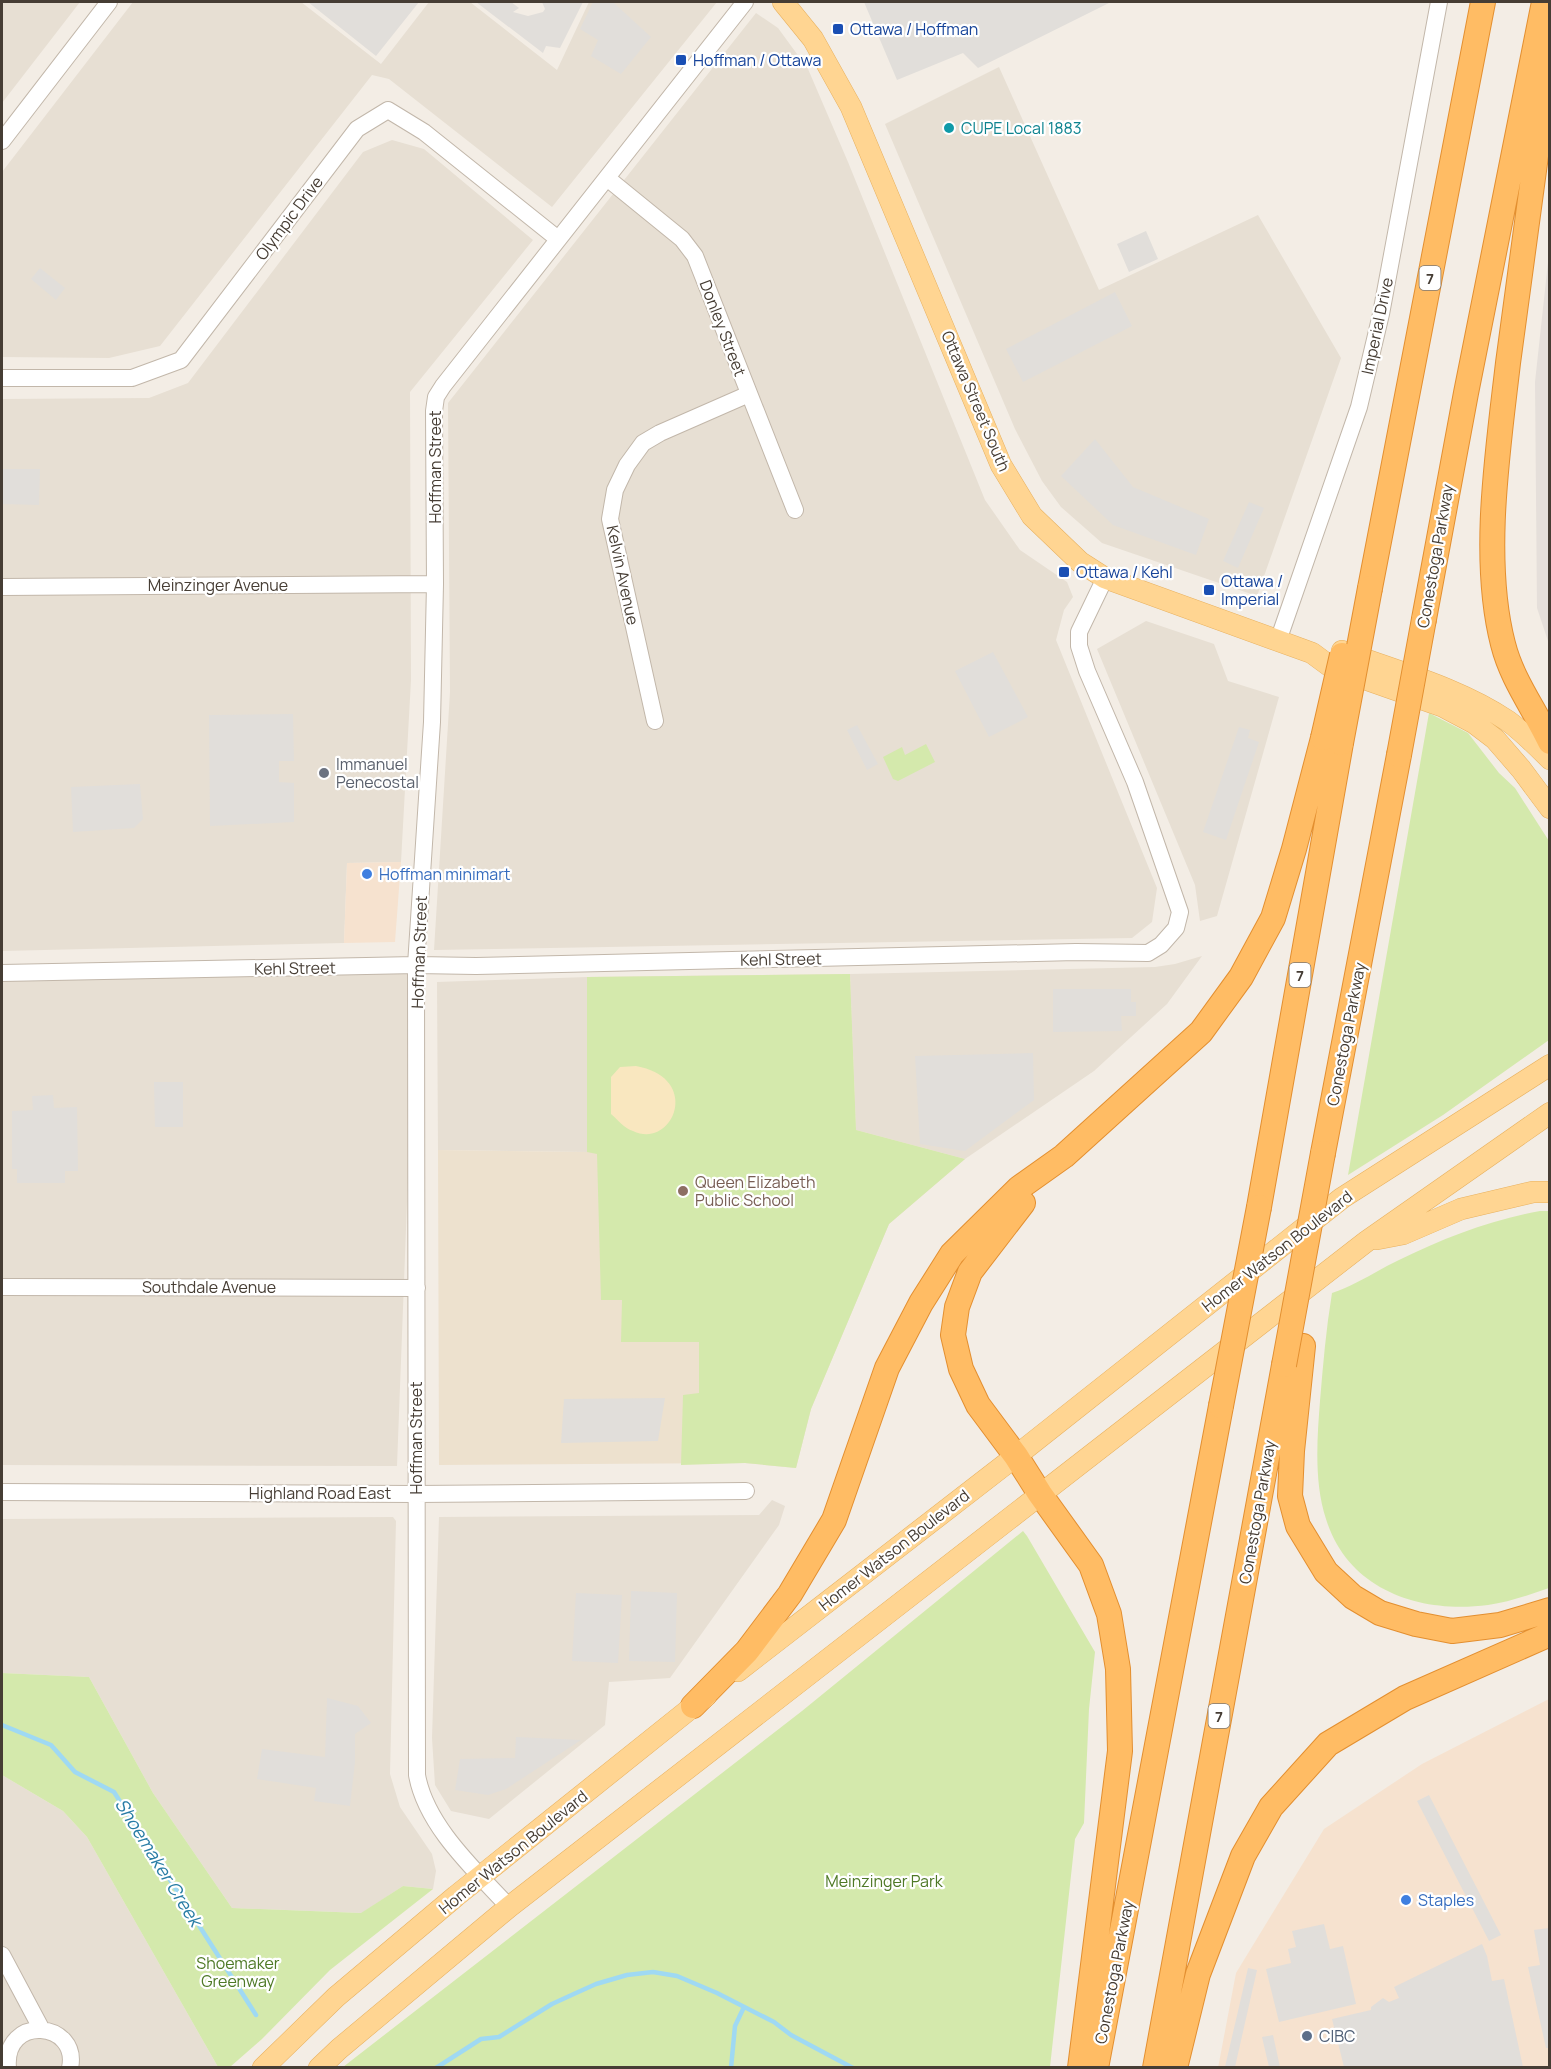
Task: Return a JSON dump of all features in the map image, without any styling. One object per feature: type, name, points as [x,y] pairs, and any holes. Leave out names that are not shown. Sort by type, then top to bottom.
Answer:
[{"type":"highway","name":"Conestoga Parkway","points":[[1096,2067],[1259,1207],[1332,741],[1364,590],[1376,555],[1483,2]]},
{"type":"highway","name":"Conestoga Parkway","points":[[1155,2067],[1306,1244],[1466,393],[1546,2]]},
{"type":"highway","points":[[1546,2],[1550,12]]},
{"type":"highway","points":[[1550,52],[1501,422],[1492,560],[1495,605],[1510,669],[1550,742]]},
{"type":"highway","points":[[693,1706],[747,1651],[790,1594],[834,1520],[887,1368],[921,1303],[952,1254],[1019,1188],[1064,1156],[1201,1032],[1241,977],[1273,918],[1294,849],[1332,741]]},
{"type":"highway","points":[[1064,1156],[1005,1224],[970,1272],[957,1307],[953,1335],[961,1369],[978,1405],[1016,1456],[1031,1502],[1091,1565],[1109,1614],[1118,1669],[1120,1751],[1080,2067]]},
{"type":"highway","points":[[1306,1244],[1311,1276],[1292,1451],[1290,1496],[1298,1526],[1326,1572],[1353,1597],[1380,1613],[1434,1628],[1452,1630],[1500,1625],[1550,1610]]},
{"type":"highway","points":[[1175,2067],[1198,1974],[1243,1856],[1271,1808],[1328,1743],[1405,1698],[1550,1634]]},
{"type":"main road","name":"Ottawa Street South","points":[[783,2],[813,39],[851,107],[1001,465],[1032,516],[1073,556],[1105,578],[1312,652],[1331,667],[1443,706],[1474,723],[1495,739],[1550,808]]},
{"type":"main road","name":"Ottawa Street South","points":[[1312,652],[1336,649],[1473,702],[1510,722],[1550,759]]},
{"type":"main road","name":"Homer Watson Boulevard","points":[[263,2067],[336,1997],[693,1706],[1016,1456],[1342,1198],[1550,1065]]},
{"type":"main road","points":[[319,2067],[509,1907],[1367,1241],[1550,1113]]},
{"type":"main road","points":[[1367,1241],[1403,1234],[1461,1209],[1533,1192],[1550,1192]]},
{"type":"street","points":[[2,141],[109,2]]},
{"type":"street","name":"Hoffman Street","points":[[509,1907],[481,1877],[428,1810],[418,1782],[416,1752],[417,965],[432,722],[435,584],[434,411],[436,397],[745,2]]},
{"type":"street","name":"Imperial Drive","points":[[1278,641],[1359,407],[1381,314],[1439,2]]},
{"type":"street","name":"Olympic Drive","points":[[2,378],[132,378],[181,360],[357,129],[388,110],[424,132],[558,239]]},
{"type":"street","name":"Donley Street","points":[[607,178],[682,239],[695,256],[795,510]]},
{"type":"street","name":"Kelvin Avenue","points":[[655,721],[610,519],[615,490],[627,465],[643,443],[660,433],[749,394]]},
{"type":"street","name":"Kehl Street","points":[[2,973],[417,965],[488,966],[1148,952],[1161,945],[1176,928],[1180,912],[1136,782],[1087,671],[1079,646],[1079,632],[1105,578]]},
{"type":"street","name":"Meinzinger Avenue","points":[[2,587],[435,584]]},
{"type":"street","name":"Southdale Avenue","points":[[2,1287],[417,1288]]},
{"type":"street","name":"Highland Road East","points":[[2,1492],[416,1494],[746,1491]]},
{"type":"street","points":[[2,1955],[42,2030]]},
{"type":"street","points":[[9,2067],[8,2058],[15,2040],[23,2033],[36,2029],[57,2034],[62,2038],[68,2048],[70,2067]]},
{"type":"shaded area","points":[[2,2],[80,2],[2,103]]},
{"type":"shaded area","points":[[133,2],[301,2],[381,64],[429,2],[470,2],[557,70],[589,2],[717,2],[552,207],[389,79],[372,75],[160,346],[109,358],[2,357],[2,172]]},
{"type":"shaded area","points":[[308,2],[419,2],[376,56]]},
{"type":"shaded area","points":[[476,2],[511,2],[519,8],[513,12],[528,16],[543,12],[545,9],[542,2],[583,2],[560,48],[546,46],[543,53]]},
{"type":"shaded area","points":[[593,2],[615,2],[651,37],[621,74],[591,56],[598,40],[580,29]]},
{"type":"shaded area","points":[[864,2],[1111,2],[978,68],[963,53],[897,80]]},
{"type":"shaded area","points":[[756,13],[778,28],[808,69],[985,500],[1020,550],[1067,582],[1073,597],[1064,610],[1056,640],[1157,888],[1152,922],[1132,938],[434,950],[450,692],[448,403]]},
{"type":"shaded area","points":[[999,67],[1099,290],[1258,215],[1341,358],[1257,596],[1102,543],[1061,507],[1042,481],[1015,429],[885,124]]},
{"type":"shaded area","points":[[392,140],[424,149],[533,240],[410,392],[411,680],[401,862],[347,863],[344,943],[2,951],[2,399],[149,398],[188,383],[363,152]]},
{"type":"shaded area","points":[[1146,231],[1158,259],[1129,272],[1117,244]]},
{"type":"shaded area","points":[[1549,253],[1549,644],[1537,608],[1535,382]]},
{"type":"shaded area","points":[[40,268],[65,288],[56,300],[31,279]]},
{"type":"shaded area","points":[[1115,292],[1132,326],[1023,382],[1006,349]]},
{"type":"shaded area","points":[[1095,439],[1133,487],[1209,519],[1196,555],[1113,525],[1061,476]]},
{"type":"shaded area","points":[[2,469],[40,469],[39,505],[2,504]]},
{"type":"shaded area","points":[[1249,502],[1264,508],[1238,568],[1223,561]]},
{"type":"shaded area","points":[[1146,621],[1214,644],[1228,681],[1279,697],[1217,916],[1200,921],[1195,885],[1097,649]]},
{"type":"shaded area","points":[[993,652],[1028,717],[989,737],[955,671]]},
{"type":"shaded area","points":[[293,714],[294,761],[279,761],[279,782],[294,783],[294,822],[210,826],[209,715]]},
{"type":"shaded area","points":[[857,725],[878,764],[867,770],[847,730]]},
{"type":"shaded area","points":[[1239,727],[1250,730],[1248,738],[1259,742],[1226,840],[1203,832]]},
{"type":"shaded area","points":[[140,784],[143,819],[134,828],[73,832],[71,787]]},
{"type":"shaded area","points":[[401,862],[395,942],[344,943],[347,863]]},
{"type":"shaded area","points":[[1202,956],[1167,1004],[1094,1071],[965,1159],[856,1130],[850,974],[1155,967]]},
{"type":"shaded area","points":[[416,966],[397,1466],[2,1465],[2,976]]},
{"type":"shaded area","name":"Queen Elizabeth Public School","points":[[850,974],[856,1130],[965,1159],[889,1224],[811,1409],[796,1468],[745,1463],[439,1465],[438,1150],[587,1152],[587,977]]},
{"type":"shaded area","points":[[587,977],[587,1152],[438,1150],[437,982]]},
{"type":"shaded area","points":[[1053,989],[1131,989],[1131,1002],[1136,1002],[1136,1016],[1121,1016],[1122,1031],[1053,1032]]},
{"type":"shaded area","points":[[1033,1053],[1034,1100],[965,1151],[920,1144],[915,1056]]},
{"type":"shaded area","points":[[154,1082],[183,1082],[183,1127],[155,1127]]},
{"type":"shaded area","points":[[53,1095],[54,1108],[77,1107],[78,1171],[65,1171],[65,1183],[17,1183],[17,1169],[12,1169],[12,1111],[33,1110],[32,1096]]},
{"type":"shaded area","points":[[665,1398],[658,1441],[561,1443],[564,1399]]},
{"type":"shaded area","points":[[772,1500],[785,1506],[779,1525],[670,1678],[609,1682],[605,1725],[489,1819],[451,1811],[435,1785],[432,1738],[439,1517],[759,1515]]},
{"type":"shaded area","points":[[393,1517],[396,1521],[390,1774],[400,1807],[432,1854],[436,1871],[433,1889],[403,1886],[362,1913],[232,1908],[153,1793],[89,1677],[2,1673],[2,1519]]},
{"type":"shaded area","points":[[631,1591],[677,1593],[675,1662],[629,1661]]},
{"type":"shaded area","points":[[576,1593],[622,1595],[618,1663],[572,1661]]},
{"type":"shaded area","points":[[327,1698],[358,1706],[371,1723],[355,1734],[355,1762],[350,1806],[314,1801],[316,1788],[257,1779],[262,1749],[325,1757]]},
{"type":"shaded area","points":[[1549,1699],[1549,2067],[1218,2068],[1236,1973],[1324,1829],[1422,1764]]},
{"type":"shaded area","points":[[516,1737],[581,1740],[506,1789],[488,1795],[455,1790],[460,1759],[515,1758]]},
{"type":"shaded area","points":[[2,1775],[63,1811],[87,1837],[218,2067],[2,2068]]},
{"type":"shaded area","points":[[1429,1795],[1501,1935],[1489,1941],[1417,1801]]},
{"type":"shaded area","points":[[1324,1924],[1330,1949],[1343,1946],[1356,2004],[1279,2022],[1266,1969],[1291,1963],[1288,1949],[1296,1947],[1292,1931]]},
{"type":"shaded area","points":[[1549,1928],[1550,2048],[1546,2048],[1528,1967],[1540,1965],[1534,1930]]},
{"type":"shaded area","points":[[1482,1944],[1492,1981],[1504,1979],[1523,2067],[1344,2067],[1332,2019],[1371,2010],[1371,2007],[1383,1998],[1389,2002],[1399,1998],[1394,1987]]},
{"type":"shaded area","points":[[1248,1968],[1257,1970],[1235,2067],[1225,2067]]},
{"type":"shaded area","points":[[1273,2035],[1280,2067],[1269,2067],[1262,2037]]},
{"type":"green space","points":[[1429,713],[1468,733],[1499,773],[1515,788],[1549,841],[1549,1040],[1443,1115],[1348,1175]]},
{"type":"green space","points":[[926,744],[935,762],[898,781],[893,779],[883,757],[902,747],[905,755]]},
{"type":"green space","name":"Queen Elizabeth Public School","points":[[850,974],[856,1130],[965,1159],[889,1224],[811,1409],[796,1468],[745,1463],[681,1465],[683,1395],[699,1393],[699,1342],[621,1342],[622,1300],[601,1300],[597,1154],[587,1152],[587,977]]},
{"type":"green space","points":[[1550,1211],[1549,1588],[1511,1600],[1462,1607],[1413,1600],[1390,1592],[1369,1580],[1351,1564],[1336,1543],[1322,1505],[1317,1461],[1318,1431],[1332,1293],[1450,1237],[1504,1219]]},
{"type":"green space","name":"Meinzinger Park","points":[[1023,1531],[1095,1652],[1089,1709],[1084,1823],[1075,1839],[1050,2067],[343,2067],[802,1711]]},
{"type":"green space","name":"Shoemaker Greenway","points":[[2,1673],[89,1677],[153,1793],[232,1908],[361,1913],[403,1886],[433,1889],[330,1970],[262,2039],[230,2067],[218,2067],[87,1837],[63,1811],[2,1775]]},
{"type":"sand","points":[[636,1066],[657,1073],[669,1084],[675,1097],[675,1110],[669,1122],[660,1131],[647,1134],[630,1130],[611,1114],[611,1077],[620,1067]]},
{"type":"waterway","name":"Shoemaker Creek","points":[[2,1725],[51,1745],[75,1772],[114,1792],[256,2015]]},
{"type":"waterway","points":[[436,2068],[481,2039],[499,2037],[552,2004],[596,1984],[627,1975],[653,1972],[677,1976],[717,1993],[774,2022],[791,2035],[853,2068]]},
{"type":"waterway","points":[[731,2068],[735,2026],[744,2007]]},
{"type":"place","name":"Ottawa / Hoffman","points":[[838,29]]},
{"type":"place","name":"Hoffman / Ottawa","points":[[681,60]]},
{"type":"place","name":"CUPE Local 1883","points":[[949,128]]},
{"type":"place","name":"Ottawa / Kehl","points":[[1064,572]]},
{"type":"place","name":"Ottawa / Imperial","points":[[1209,590]]},
{"type":"place","name":"Immanuel Penecostal","points":[[324,773]]},
{"type":"place","name":"Hoffman minimart","points":[[367,874]]},
{"type":"place","name":"Queen Elizabeth Public School","points":[[683,1191]]},
{"type":"place","name":"Staples","points":[[1406,1900]]},
{"type":"place","name":"CIBC","points":[[1307,2036]]}]
